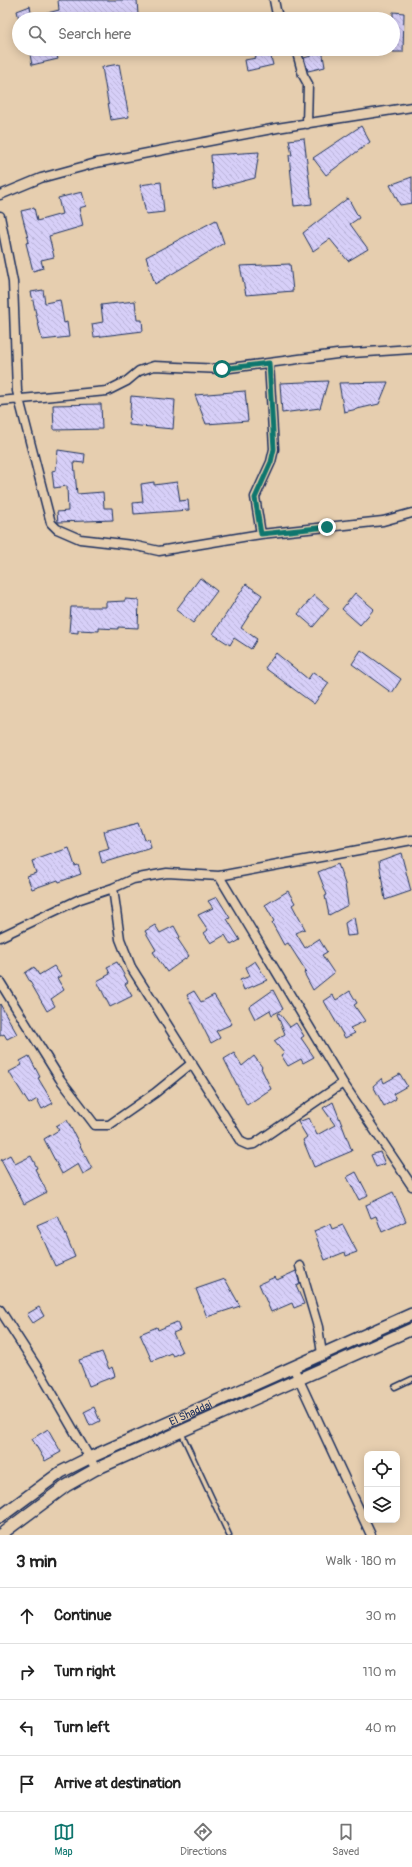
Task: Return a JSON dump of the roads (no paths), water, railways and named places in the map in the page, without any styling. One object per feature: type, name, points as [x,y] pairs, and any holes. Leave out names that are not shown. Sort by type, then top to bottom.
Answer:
[{"type":"street","points":[[274,0],[277,12]]},
{"type":"street","points":[[298,56],[303,75],[308,84],[307,124]]},
{"type":"street","points":[[0,195],[41,178],[96,163],[307,124],[412,107]]},
{"type":"street","points":[[0,216],[13,282],[17,392],[51,523],[57,529],[80,540],[132,545],[158,551],[261,534],[383,521],[412,513]]},
{"type":"street","points":[[0,401],[107,391],[128,381],[139,371],[154,366],[222,369],[337,354],[412,349]]},
{"type":"street","points":[[261,534],[255,498],[271,462],[274,449],[269,363]]},
{"type":"street","points":[[0,937],[80,899],[113,888],[133,879],[167,873],[220,876],[412,840]]},
{"type":"street","points":[[220,876],[343,1083],[412,1186]]},
{"type":"street","points":[[113,888],[120,939],[131,967],[241,1142],[254,1144],[343,1083]]},
{"type":"street","points":[[0,982],[60,1079],[95,1125],[109,1125],[155,1093],[192,1063]]},
{"type":"street","points":[[300,1266],[318,1327],[322,1354]]},
{"type":"street","points":[[0,1310],[40,1372],[96,1470]]},
{"type":"street","name":"El Shaddai","points":[[0,1517],[61,1472],[89,1458],[412,1314]]},
{"type":"street","points":[[0,1535],[66,1486],[96,1470],[412,1329]]},
{"type":"street","points":[[293,1367],[371,1535]]},
{"type":"lane","points":[[395,1387],[412,1379]]},
{"type":"lane","points":[[181,1431],[229,1535]]}]
